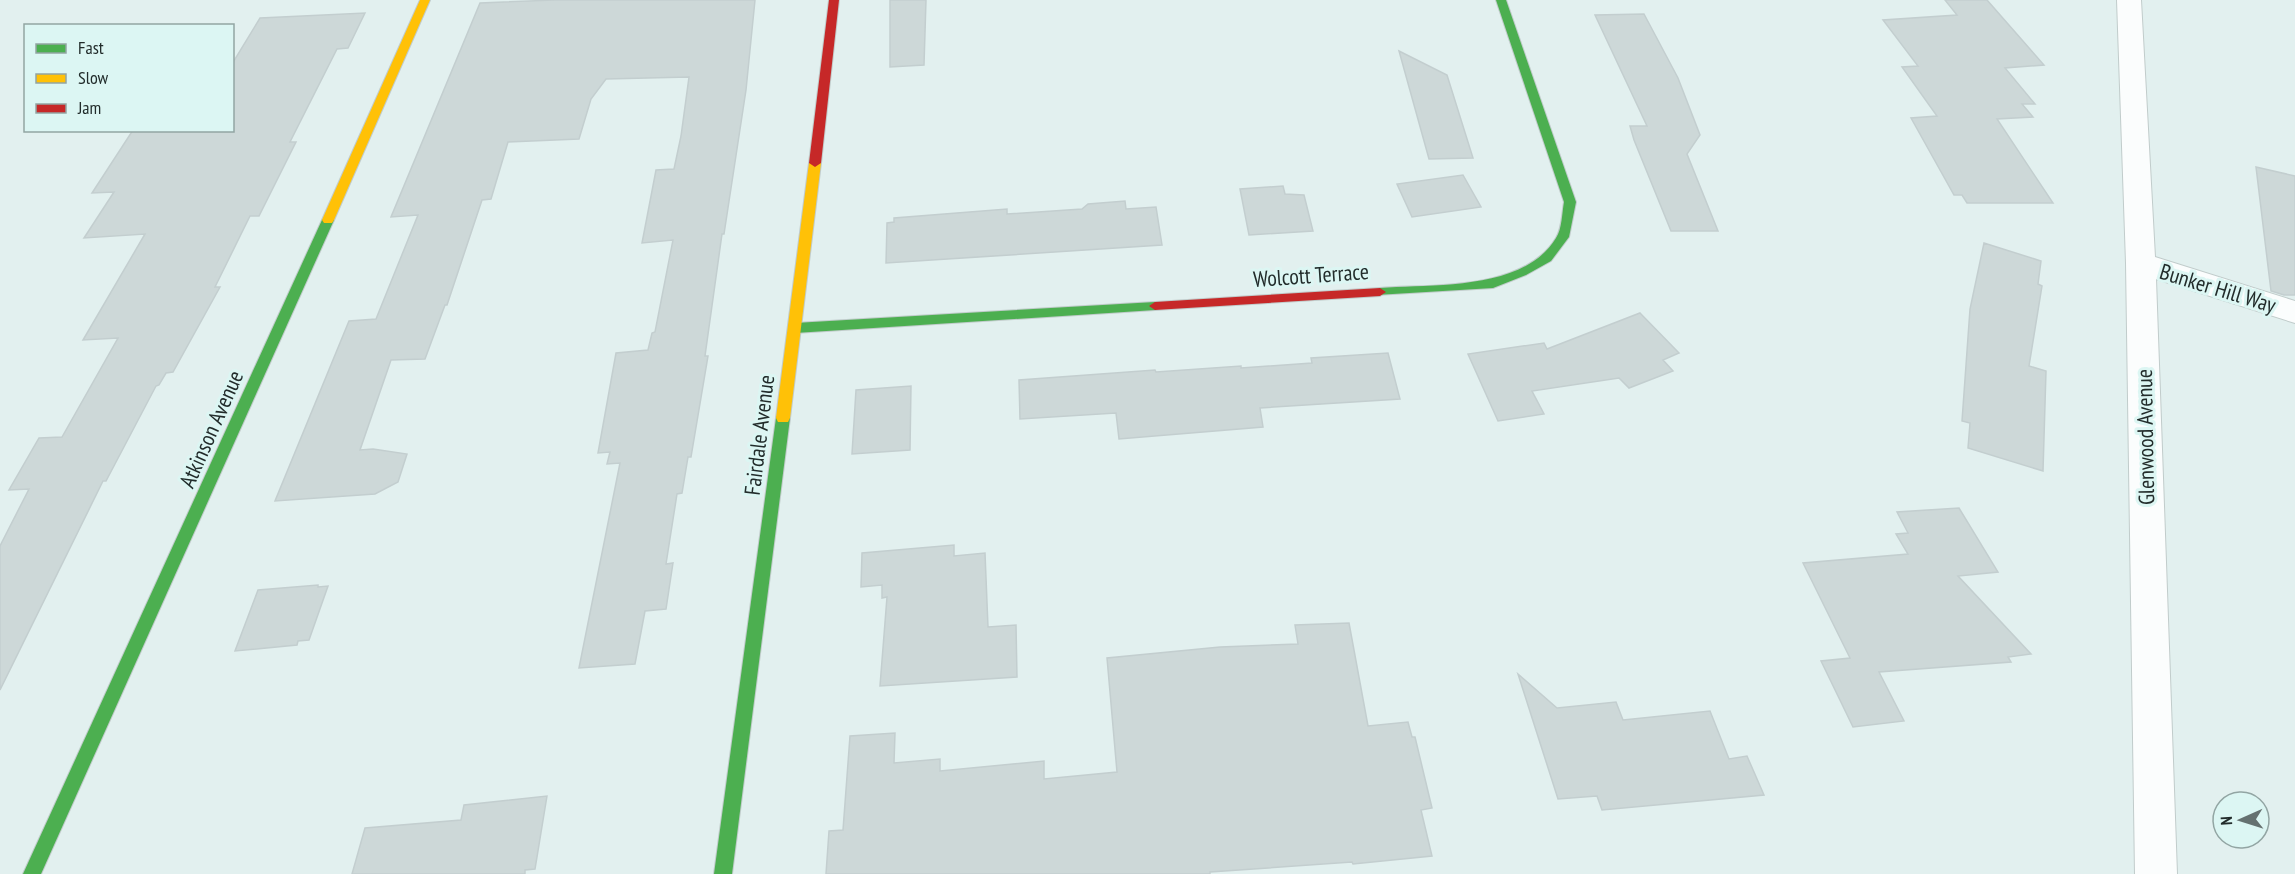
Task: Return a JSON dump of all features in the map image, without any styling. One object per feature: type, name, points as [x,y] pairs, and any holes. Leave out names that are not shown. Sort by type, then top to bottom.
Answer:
[{"type":"street","name":"Atkinson Avenue","points":[[32,874],[326,228],[425,0]]},
{"type":"street","name":"Fairdale Avenue","points":[[723,874],[795,328],[834,0]]},
{"type":"street","name":"Wolcott Terrace","points":[[795,328],[1489,285],[1543,263],[1560,245],[1569,224],[1570,202],[1501,0]]},
{"type":"street","name":"Glenwood Avenue","points":[[2129,0],[2141,263],[2156,874]]},
{"type":"street","name":"Bunker Hill Way","points":[[2141,263],[2295,312]]},
{"type":"building","points":[[554,0],[755,0],[746,90],[705,356],[708,356],[691,457],[688,457],[682,493],[677,494],[666,564],[673,563],[666,609],[645,611],[635,664],[579,668],[620,463],[607,464],[610,452],[598,453],[616,353],[648,350],[652,333],[655,332],[673,240],[642,243],[656,170],[674,169],[689,77],[606,79],[591,99],[579,139],[508,142],[491,199],[482,200],[447,305],[445,305],[425,359],[391,360],[360,450],[373,449],[407,454],[398,482],[375,494],[275,501],[349,321],[376,319],[418,215],[391,217],[480,3]]},
{"type":"building","points":[[890,0],[926,0],[924,65],[890,67]]},
{"type":"building","points":[[1945,0],[1987,0],[2044,65],[2005,68],[2035,104],[2022,104],[2033,117],[1997,119],[2053,203],[1967,203],[1962,195],[1954,195],[1911,118],[1937,116],[1902,67],[1918,66],[1883,20],[1957,15]]},
{"type":"building","points":[[365,13],[348,48],[337,49],[290,142],[296,142],[259,216],[250,216],[215,287],[220,287],[173,372],[166,373],[156,386],[106,481],[103,481],[0,690],[0,546],[29,489],[9,490],[39,438],[62,437],[118,338],[83,340],[145,234],[84,238],[114,192],[92,193],[132,132],[234,132],[234,61],[260,18]]},
{"type":"building","points":[[1644,14],[1678,78],[1700,135],[1687,154],[1718,231],[1671,231],[1634,140],[1630,126],[1647,126],[1595,15]]},
{"type":"building","points":[[1399,51],[1447,75],[1473,158],[1429,159]]},
{"type":"building","points":[[2256,167],[2295,176],[2295,295],[2284,295],[2271,291]]},
{"type":"building","points":[[1463,175],[1481,207],[1412,217],[1397,184]]},
{"type":"building","points":[[1283,186],[1285,194],[1304,195],[1313,231],[1249,235],[1240,189]]},
{"type":"building","points":[[1125,201],[1126,209],[1156,207],[1162,245],[886,263],[887,223],[894,222],[894,218],[1007,209],[1007,214],[1082,209],[1088,204]]},
{"type":"building","points":[[1984,243],[2041,261],[2038,284],[2042,286],[2029,366],[2046,371],[2043,471],[1968,448],[1970,423],[1962,421],[1970,309]]},
{"type":"building","points":[[1640,313],[1679,353],[1663,360],[1673,371],[1629,388],[1619,378],[1532,391],[1544,414],[1498,421],[1468,354],[1544,343],[1547,349]]},
{"type":"building","points":[[1388,353],[1400,399],[1260,408],[1263,427],[1119,439],[1116,413],[1020,419],[1019,380],[1155,370],[1156,372],[1312,363],[1311,358]]},
{"type":"building","points":[[911,386],[910,450],[852,454],[856,390]]},
{"type":"building","points":[[1959,508],[1998,572],[1958,576],[2031,654],[2008,657],[2011,662],[1879,672],[1904,721],[1853,727],[1821,661],[1850,658],[1803,563],[1908,554],[1896,534],[1908,533],[1897,512]]},
{"type":"building","points":[[954,545],[954,556],[985,553],[988,627],[1016,625],[1017,677],[880,686],[887,597],[882,598],[882,585],[861,587],[862,553]]},
{"type":"building","points":[[318,585],[318,587],[328,586],[309,640],[298,641],[297,645],[235,651],[258,590]]},
{"type":"building","points":[[1349,623],[1368,726],[1408,722],[1412,737],[1415,737],[1432,808],[1421,810],[1432,856],[1353,864],[1352,862],[1210,872],[1210,874],[826,874],[829,831],[843,830],[850,736],[895,733],[894,763],[940,759],[940,771],[1044,761],[1044,779],[1117,772],[1107,658],[1220,647],[1298,644],[1295,625]]},
{"type":"building","points":[[1518,674],[1557,708],[1616,702],[1623,720],[1710,711],[1729,759],[1747,756],[1764,795],[1602,810],[1597,796],[1558,799]]},
{"type":"building","points":[[547,796],[535,869],[525,870],[525,874],[352,874],[365,828],[461,820],[464,805]]},
{"type":"traffic: fast","points":[[1380,292],[1489,285],[1522,272],[1547,258],[1563,237],[1570,202],[1501,0]]},
{"type":"traffic: fast","points":[[32,874],[328,220]]},
{"type":"traffic: fast","points":[[795,328],[1155,306]]},
{"type":"traffic: fast","points":[[723,874],[783,418]]},
{"type":"traffic: slow","points":[[328,220],[425,0]]},
{"type":"traffic: slow","points":[[783,418],[815,163]]},
{"type":"traffic: jam","points":[[815,163],[834,0]]},
{"type":"traffic: jam","points":[[1155,306],[1380,292]]}]
